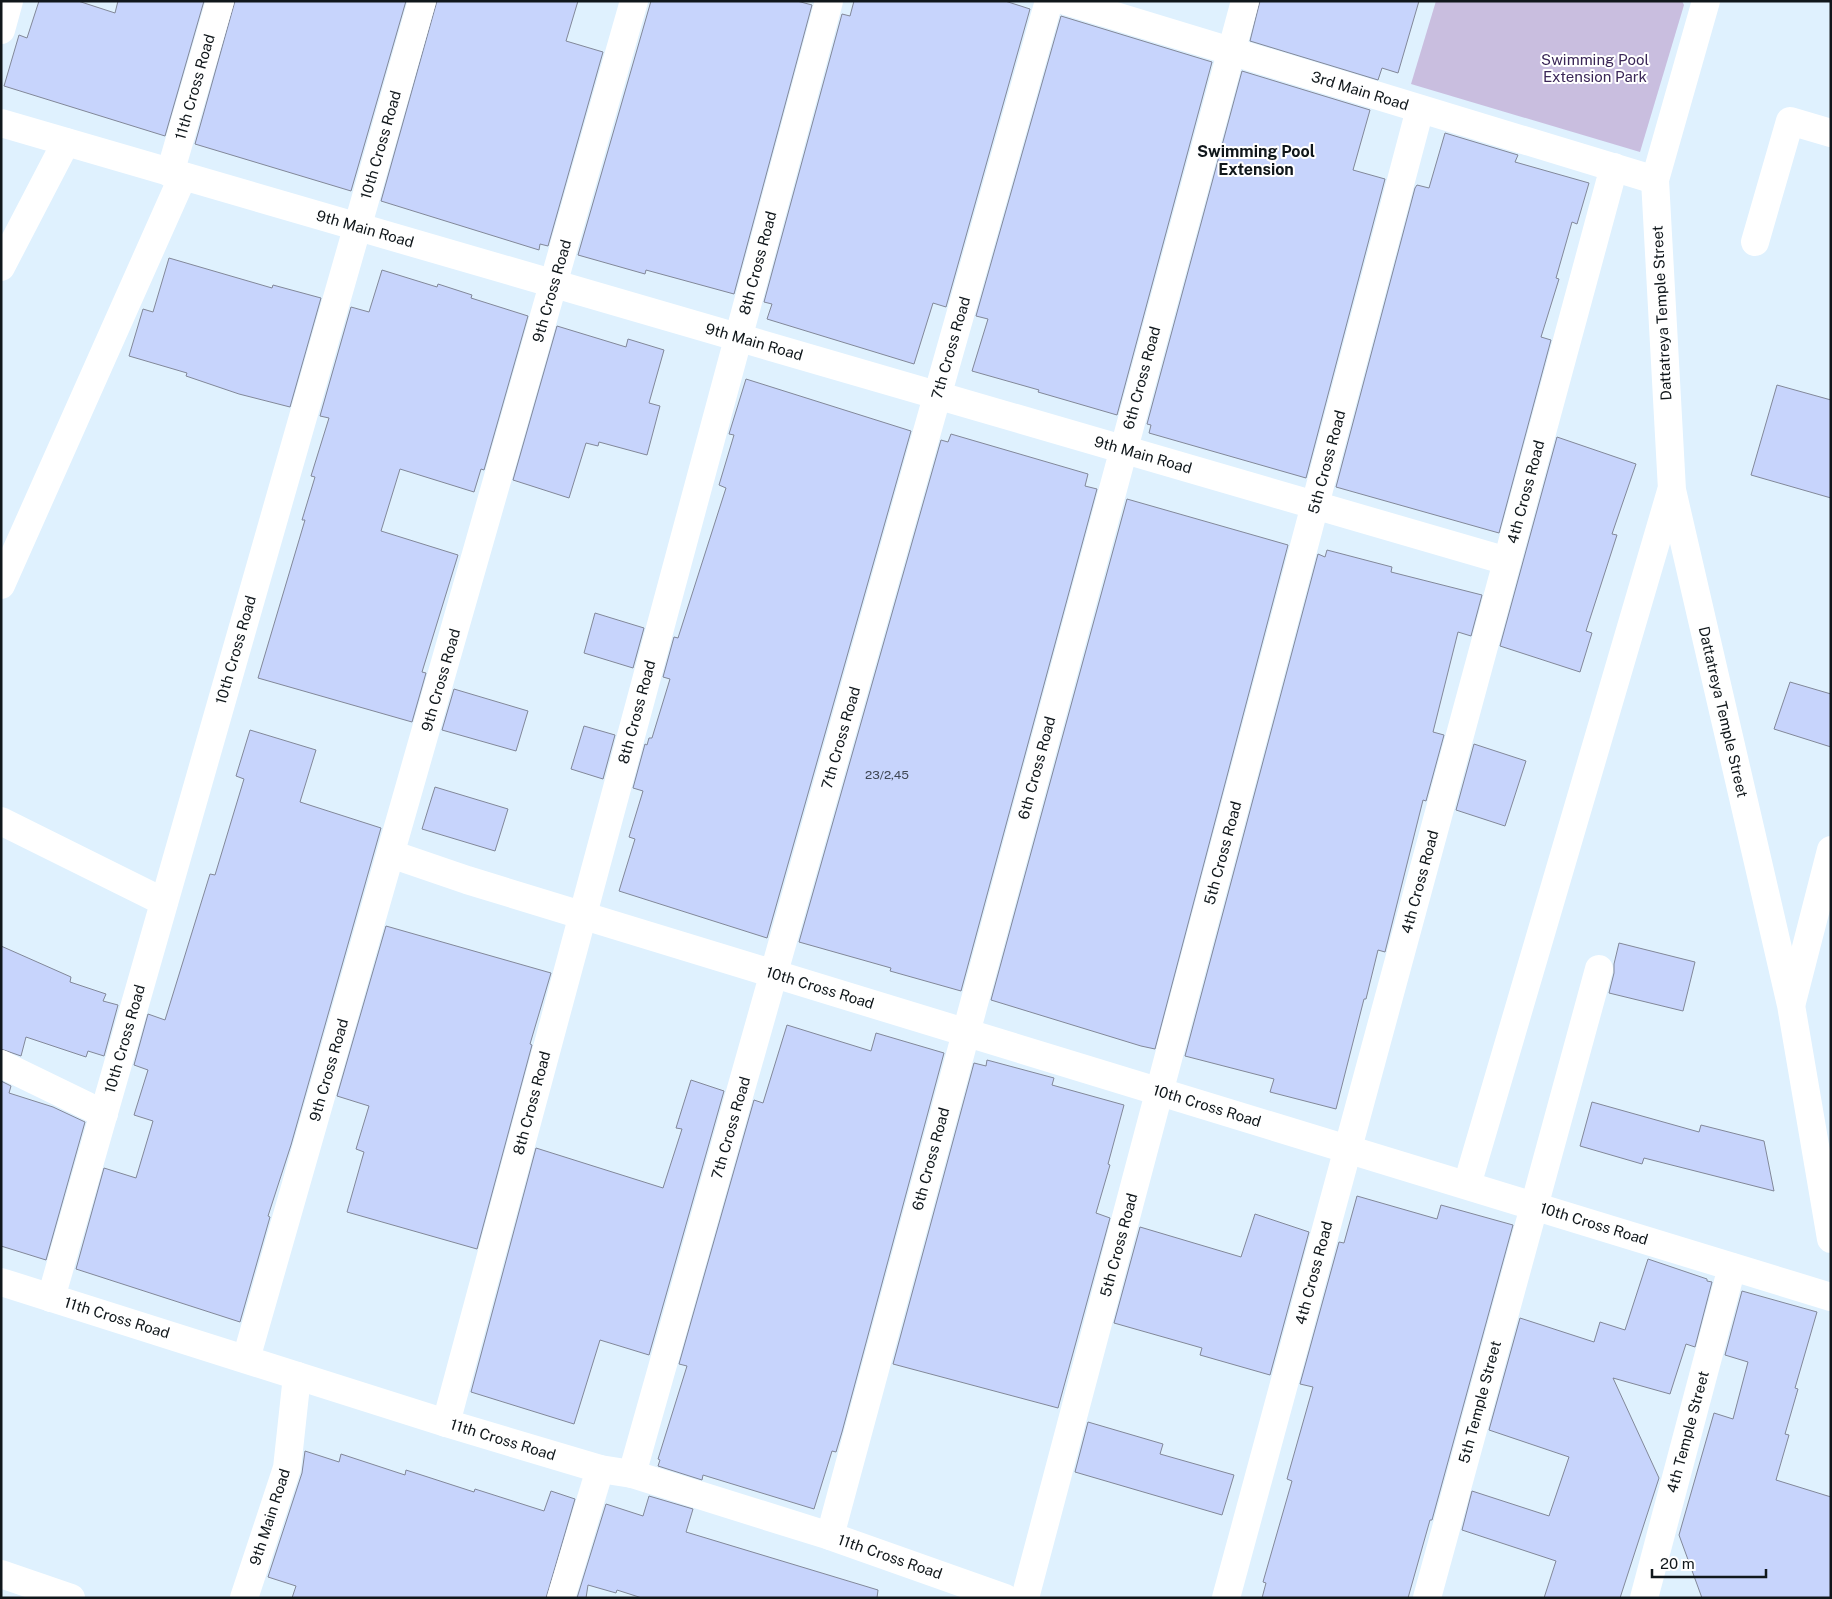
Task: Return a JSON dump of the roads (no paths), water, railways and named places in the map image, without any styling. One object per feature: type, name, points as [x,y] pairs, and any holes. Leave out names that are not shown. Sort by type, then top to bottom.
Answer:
[{"type":"street","points":[[1,30],[9,1]]},
{"type":"street","name":"11th Cross Road","points":[[1,585],[176,174],[220,1]]},
{"type":"street","name":"10th Cross Road","points":[[51,1298],[422,1]]},
{"type":"street","name":"9th Cross Road","points":[[246,1359],[634,1]]},
{"type":"street","name":"8th Cross Road","points":[[446,1423],[829,1]]},
{"type":"street","name":"7th Cross Road","points":[[632,1474],[1049,1]]},
{"type":"street","name":"3rd Main Road","points":[[1066,1],[1655,180]]},
{"type":"street","name":"6th Cross Road","points":[[830,1536],[1245,1]]},
{"type":"street","name":"Dattatreya Temple Street","points":[[1706,1],[1655,180],[1672,490],[1791,1005],[1831,1239]]},
{"type":"street","name":"5th Cross Road","points":[[1025,1598],[1420,109]]},
{"type":"street","points":[[1755,242],[1790,121],[1831,133]]},
{"type":"street","name":"9th Main Road","points":[[1,123],[1507,561]]},
{"type":"street","points":[[1,267],[66,142]]},
{"type":"street","name":"4th Cross Road","points":[[1226,1598],[1614,167]]},
{"type":"street","points":[[1467,1186],[1672,490]]},
{"type":"street","points":[[1,822],[164,902]]},
{"type":"street","points":[[1791,1005],[1831,850]]},
{"type":"street","name":"10th Cross Road","points":[[391,854],[467,880],[1831,1297]]},
{"type":"street","name":"5th Temple Street","points":[[1426,1598],[1599,969]]},
{"type":"street","points":[[1,1064],[104,1114]]},
{"type":"street","name":"4th Temple Street","points":[[1644,1598],[1732,1267]]},
{"type":"street","name":"11th Cross Road","points":[[1,1282],[446,1423],[600,1469],[632,1474],[830,1536],[1005,1598]]},
{"type":"street","name":"9th Main Road","points":[[244,1598],[287,1468],[297,1376]]},
{"type":"street","points":[[568,1596],[600,1469]]},
{"type":"street","points":[[1,1574],[71,1598]]},
{"type":"district","name":"Swimming Pool Extension","points":[[1256,160]]},
{"type":"park label","name":"Swimming Pool Extension Park","points":[[1595,68]]}]
